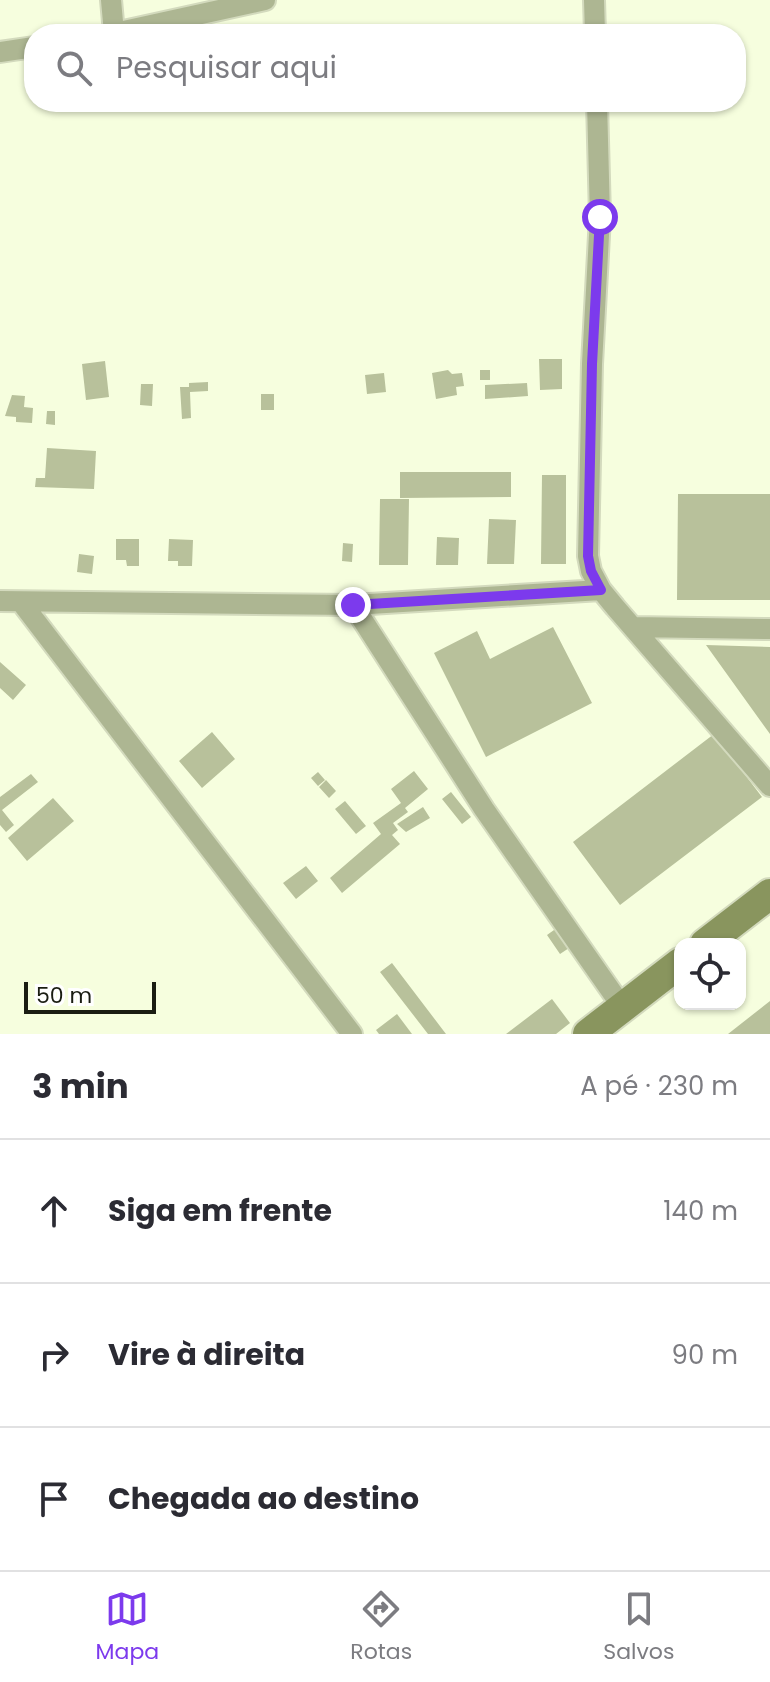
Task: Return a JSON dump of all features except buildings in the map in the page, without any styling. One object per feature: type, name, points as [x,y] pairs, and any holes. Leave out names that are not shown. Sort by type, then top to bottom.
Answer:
[{"type":"main road","points":[[713,938],[770,894]]},
{"type":"main road","points":[[588,1034],[674,968]]},
{"type":"street","points":[[111,0],[112,24]]},
{"type":"street","points":[[157,24],[265,0]]},
{"type":"street","points":[[594,0],[595,24]]},
{"type":"street","points":[[0,52],[24,48]]},
{"type":"street","points":[[597,112],[600,217],[592,364],[588,556],[591,571],[601,590],[770,786]]},
{"type":"street","points":[[10,601],[353,605],[601,590]]},
{"type":"street","points":[[10,601],[352,1034]]},
{"type":"street","points":[[353,605],[484,809],[623,1008]]},
{"type":"street","points":[[633,627],[770,629]]},
{"type":"route","points":[[353,605],[601,590],[591,571],[588,556],[592,364],[600,217]]}]
